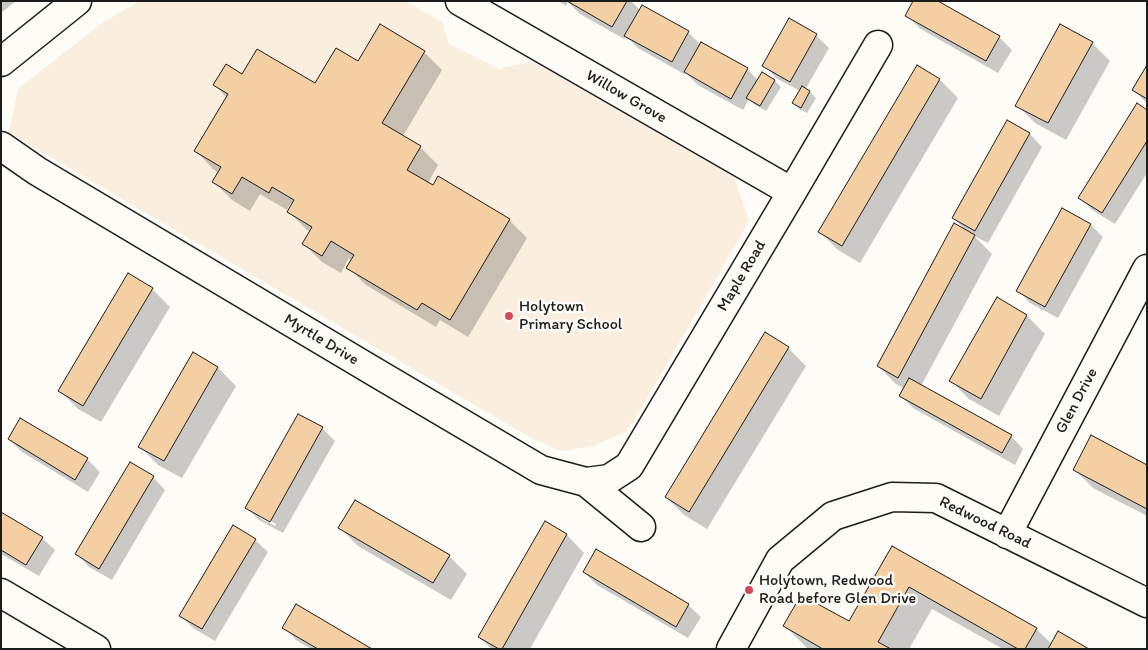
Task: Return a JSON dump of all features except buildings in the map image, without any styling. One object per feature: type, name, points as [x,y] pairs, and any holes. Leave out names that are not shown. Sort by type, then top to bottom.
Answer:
[{"type":"street","points":[[1,62],[77,1]]},
{"type":"street","name":"Willow Grove","points":[[460,1],[792,192]]},
{"type":"street","name":"Maple Road","points":[[586,482],[609,479],[629,466],[878,45]]},
{"type":"street","name":"Myrtle Drive","points":[[1,146],[37,171],[541,470],[586,482],[641,527]]},
{"type":"street","name":"Glen Drive","points":[[1007,534],[1147,269]]},
{"type":"street","name":"Redwood Road","points":[[731,649],[780,560],[832,516],[892,497],[936,498],[1147,603]]},
{"type":"street","points":[[1,593],[96,649]]},
{"type":"shaded area","name":"Holytown Primary School","points":[[140,1],[406,1],[442,22],[449,44],[499,69],[533,61],[734,177],[749,221],[640,411],[625,432],[594,446],[561,451],[531,438],[9,133],[18,89],[102,23]]},
{"type":"place","name":"Holytown Primary School","points":[[509,316]]},
{"type":"place","name":"Holytown, Redwood Road before Glen Drive","points":[[749,590]]}]
